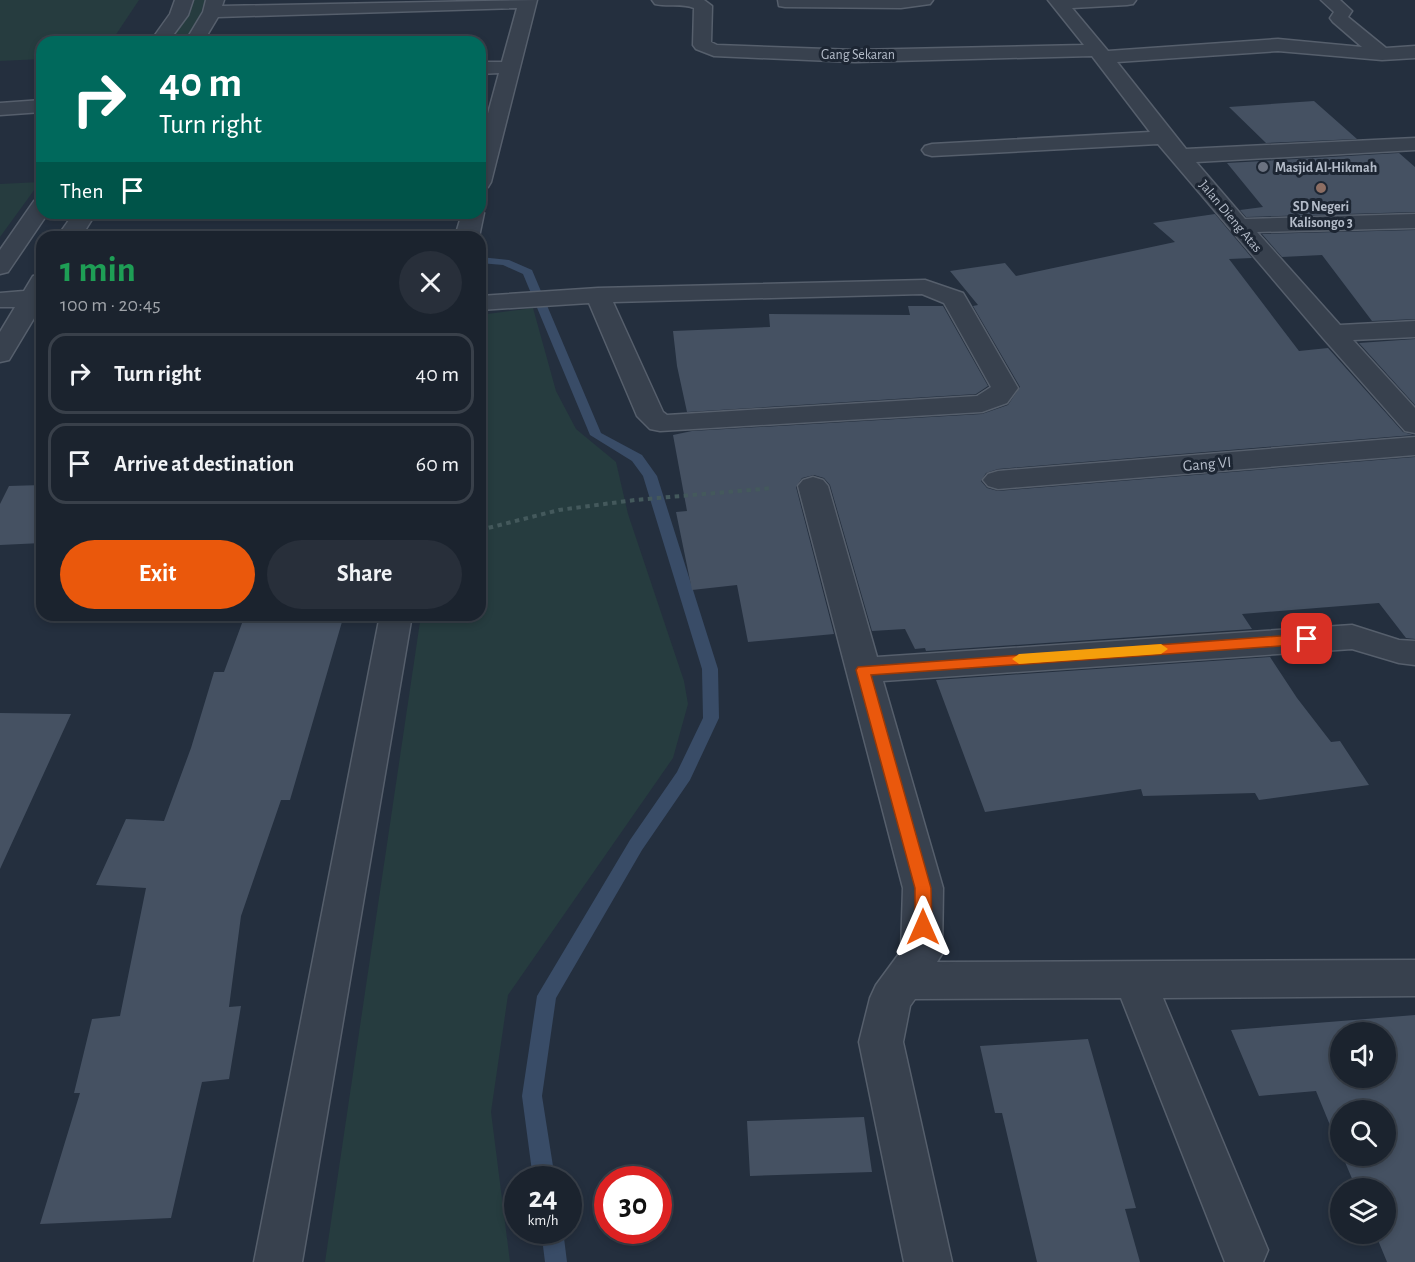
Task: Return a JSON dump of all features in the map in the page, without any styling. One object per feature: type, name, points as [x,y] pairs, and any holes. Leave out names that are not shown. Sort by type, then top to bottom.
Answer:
[{"type":"street","points":[[163,36],[179,15],[184,0]]},
{"type":"street","name":"Gang Sekaran","points":[[661,0],[693,2],[703,6],[702,45],[714,50],[855,56],[1101,53]]},
{"type":"street","points":[[785,3],[901,3],[924,0]]},
{"type":"street","points":[[1058,2],[1127,0]]},
{"type":"street","points":[[1330,0],[1342,11],[1339,18],[1382,54]]},
{"type":"street","points":[[197,36],[214,6],[527,1],[510,67],[486,141]]},
{"type":"street","name":"Jalan Dieng Atas","points":[[1058,2],[1101,53],[1164,137],[1239,226],[1415,425]]},
{"type":"street","points":[[1101,53],[1207,52],[1208,49],[1278,45],[1382,54],[1415,52]]},
{"type":"street","points":[[486,68],[510,67]]},
{"type":"street","points":[[0,109],[36,106]]},
{"type":"street","points":[[932,150],[1164,137]]},
{"type":"street","points":[[1181,156],[1415,144]]},
{"type":"street","points":[[1,266],[36,215]]},
{"type":"street","points":[[1239,226],[1415,221]]},
{"type":"street","points":[[1,266],[36,264]]},
{"type":"street","points":[[490,302],[587,295],[925,287],[954,298],[1005,388],[997,397],[982,404],[674,424],[660,423],[651,416],[587,295]]},
{"type":"street","points":[[0,300],[36,293]]},
{"type":"street","points":[[0,354],[36,297]]},
{"type":"street","points":[[1332,333],[1415,328]]},
{"type":"street","name":"Gang VI","points":[[998,480],[1415,446]]},
{"type":"street","points":[[813,486],[923,888],[921,954],[905,981],[891,998],[880,1042],[928,1262]]},
{"type":"street","points":[[278,1262],[395,621]]},
{"type":"street","points":[[863,670],[1352,637],[1369,639],[1407,653],[1415,653]]},
{"type":"street","points":[[905,981],[1415,978]]},
{"type":"street","points":[[1135,980],[1244,1250]]},
{"type":"path","points":[[486,528],[559,510],[635,500],[813,486]]},
{"type":"green space","points":[[0,0],[139,0],[115,36],[36,36],[36,59],[0,61]]},
{"type":"green space","points":[[194,0],[205,0],[200,16],[188,36],[173,36],[188,16]]},
{"type":"green space","points":[[36,182],[36,188],[0,237],[0,184]]},
{"type":"green space","points":[[533,308],[556,391],[576,429],[616,462],[628,514],[684,681],[688,704],[673,758],[508,995],[491,1112],[504,1215],[504,1244],[508,1244],[510,1262],[325,1262],[420,621],[486,621],[486,314]]},
{"type":"building","points":[[1314,101],[1357,139],[1266,143],[1229,107]]},
{"type":"building","name":"SD Negeri Kalisongo 3","points":[[1399,153],[1415,167],[1415,212],[1246,217],[1240,210],[1263,207],[1227,163]]},
{"type":"building","points":[[1215,214],[1252,258],[1229,259],[1299,351],[1328,348],[1403,432],[1413,435],[998,469],[986,473],[981,481],[987,488],[998,491],[1415,457],[1415,639],[1406,638],[1379,603],[1242,614],[1252,629],[926,651],[925,648],[915,649],[905,629],[872,631],[830,485],[824,478],[814,475],[802,478],[796,487],[834,634],[748,642],[737,585],[692,590],[676,512],[687,511],[673,435],[692,431],[982,414],[1008,405],[1020,387],[973,306],[978,305],[950,271],[1005,263],[1016,276],[1175,242],[1153,223]]},
{"type":"building","points":[[1415,230],[1415,319],[1372,321],[1322,255],[1282,257],[1262,234]]},
{"type":"building","points":[[908,306],[943,306],[988,386],[976,394],[687,412],[677,366],[673,331],[770,327],[769,314],[910,315]]},
{"type":"building","points":[[1415,339],[1415,405],[1359,343]]},
{"type":"building","points":[[36,485],[36,543],[0,545],[0,504],[9,486]]},
{"type":"building","points":[[243,621],[342,621],[290,800],[281,800],[241,916],[229,1007],[241,1006],[229,1079],[202,1082],[171,1218],[40,1224],[80,1093],[74,1093],[92,1019],[120,1016],[146,888],[96,885],[126,819],[164,821],[191,748],[214,672],[224,672]]},
{"type":"building","points":[[1270,657],[1297,698],[1331,742],[1340,741],[1369,785],[1259,800],[1255,793],[1143,796],[1141,789],[985,812],[936,680]]},
{"type":"building","points":[[0,713],[71,714],[0,869]]},
{"type":"building","points":[[1415,1015],[1415,1262],[1387,1262],[1380,1244],[1396,1244],[1396,1178],[1352,1178],[1347,1166],[1396,1166],[1396,1100],[1330,1100],[1330,1125],[1316,1091],[1259,1096],[1231,1030]]},
{"type":"building","points":[[1088,1039],[1136,1208],[1125,1209],[1140,1262],[1037,1262],[1002,1113],[995,1113],[980,1046]]},
{"type":"building","points":[[864,1117],[872,1172],[750,1176],[747,1121]]},
{"type":"waterway","points":[[486,260],[505,262],[528,272],[596,435],[637,458],[650,476],[710,669],[711,718],[684,775],[636,845],[547,996],[532,1096],[542,1166]]},
{"type":"waterway","points":[[554,1244],[556,1262]]},
{"type":"slow traffic","points":[[1019,659],[1161,649]]},
{"type":"place","name":"Masjid Al-Hikmah","points":[[1263,167]]},
{"type":"place","name":"SD Negeri Kalisongo 3","points":[[1321,188]]},
{"type":"route","points":[[923,927],[923,888],[863,670],[1307,639]]}]
